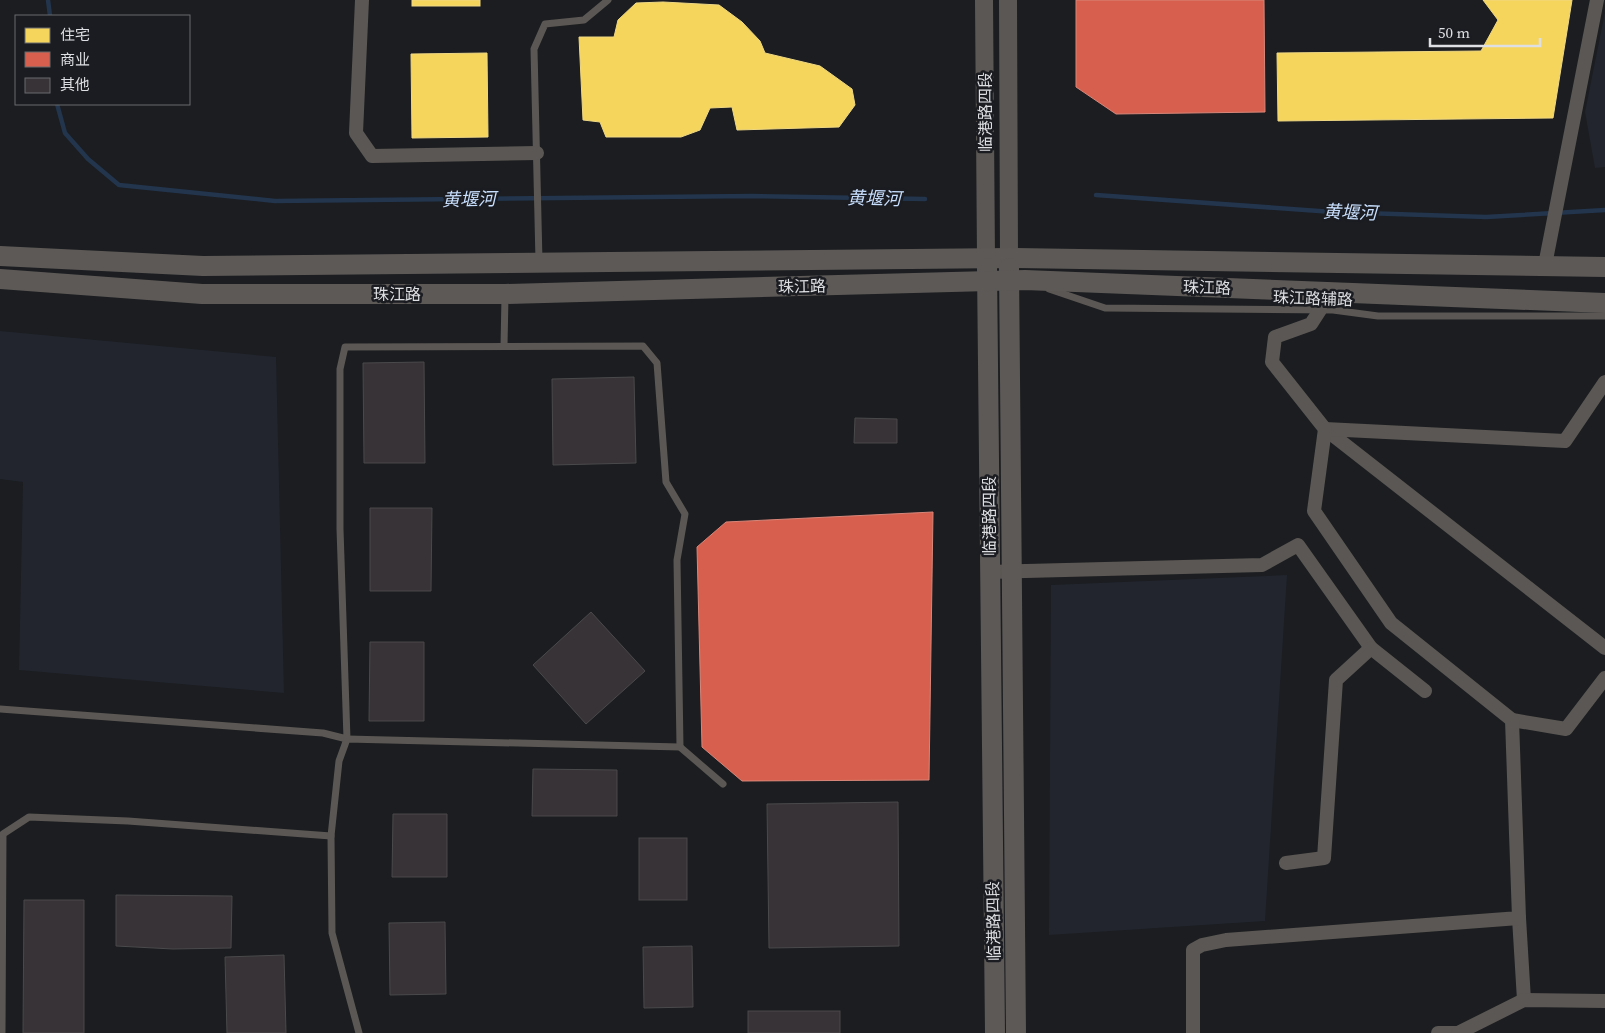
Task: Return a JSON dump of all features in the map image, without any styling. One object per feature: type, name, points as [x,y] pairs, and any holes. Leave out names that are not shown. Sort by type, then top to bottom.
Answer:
[{"type":"main road","name":"珠江路","points":[[0,256],[203,266],[1009,258],[1605,267]]},
{"type":"main road","name":"临港路四段","points":[[1009,258],[1017,281],[1012,572],[1016,1033]]},
{"type":"main road","name":"临港路四段","points":[[986,259],[988,282],[989,572],[995,1033]]},
{"type":"main road","name":"珠江路","points":[[0,278],[202,294],[505,294],[1017,281],[1605,303]]},
{"type":"street","points":[[362,0],[356,133],[372,156],[537,153]]},
{"type":"street","name":"临港路四段","points":[[984,0],[986,259]]},
{"type":"street","name":"临港路四段","points":[[1008,0],[1009,258]]},
{"type":"street","points":[[1545,265],[1597,0]]},
{"type":"street","points":[[1320,310],[1311,324],[1275,337],[1272,362],[1325,429],[1605,648]]},
{"type":"street","points":[[1325,429],[1565,441],[1605,382]]},
{"type":"street","points":[[1325,429],[1314,511],[1391,623],[1512,720],[1566,729],[1605,678]]},
{"type":"street","points":[[989,572],[1262,565],[1298,546],[1371,648],[1425,691]]},
{"type":"street","points":[[1286,863],[1324,858],[1336,680],[1371,648]]},
{"type":"street","points":[[1512,720],[1524,1000]]},
{"type":"street","points":[[1193,1033],[1193,950],[1202,944],[1226,940],[1519,918]]},
{"type":"street","points":[[1438,1033],[1458,1033],[1524,1000],[1605,1001]]},
{"type":"lane","points":[[539,262],[534,49],[545,24],[584,20],[608,0]]},
{"type":"lane","name":"珠江路辅路","points":[[1017,281],[1105,308],[1333,310],[1378,316],[1605,316]]},
{"type":"lane","points":[[504,346],[505,294]]},
{"type":"lane","points":[[359,1033],[332,933],[331,836],[339,761],[347,739],[340,529],[340,369],[345,347],[643,346],[657,363],[666,482],[685,514],[677,560],[680,747]]},
{"type":"lane","points":[[0,709],[323,733],[347,739],[680,747],[723,784]]},
{"type":"lane","points":[[2,1033],[3,834],[29,817],[128,821],[331,836]]},
{"type":"shaded area","points":[[1605,12],[1605,167],[1595,168],[1585,112]]},
{"type":"shaded area","points":[[0,331],[276,357],[284,693],[19,670],[23,482],[0,479]]},
{"type":"shaded area","points":[[1287,575],[1265,921],[1049,935],[1051,585]]},
{"type":"building: 住宅","points":[[412,0],[480,0],[480,6],[412,6]]},
{"type":"building: 住宅","points":[[1483,0],[1572,0],[1553,118],[1278,121],[1277,53],[1481,51],[1498,20]]},
{"type":"building: 住宅","points":[[663,2],[719,5],[742,22],[760,41],[765,53],[820,66],[852,89],[855,105],[839,127],[737,130],[732,107],[710,108],[700,130],[681,137],[606,137],[600,122],[583,120],[579,37],[614,37],[618,20],[636,3]]},
{"type":"building: 住宅","points":[[487,53],[488,137],[412,138],[411,54]]},
{"type":"building: 商业","points":[[1076,0],[1264,0],[1265,112],[1116,114],[1076,87]]},
{"type":"building: 商业","points":[[933,512],[929,780],[742,781],[702,747],[697,547],[726,522]]},
{"type":"building: 其他","points":[[424,362],[425,463],[364,463],[363,363]]},
{"type":"building: 其他","points":[[634,377],[636,463],[553,465],[552,379]]},
{"type":"building: 其他","points":[[855,418],[897,419],[897,443],[854,443]]},
{"type":"building: 其他","points":[[370,508],[432,508],[431,591],[370,591]]},
{"type":"building: 其他","points":[[591,612],[645,671],[586,724],[533,665]]},
{"type":"building: 其他","points":[[370,642],[424,642],[424,721],[369,721]]},
{"type":"building: 其他","points":[[533,769],[617,770],[617,816],[532,816]]},
{"type":"building: 其他","points":[[898,802],[899,946],[769,948],[767,804]]},
{"type":"building: 其他","points":[[393,814],[447,814],[447,877],[392,877]]},
{"type":"building: 其他","points":[[639,838],[687,838],[687,900],[639,900]]},
{"type":"building: 其他","points":[[116,895],[232,896],[231,948],[173,949],[116,946]]},
{"type":"building: 其他","points":[[24,900],[84,900],[84,1033],[23,1033]]},
{"type":"building: 其他","points":[[445,922],[446,994],[390,995],[389,923]]},
{"type":"building: 其他","points":[[692,946],[693,1007],[644,1008],[643,947]]},
{"type":"building: 其他","points":[[284,955],[286,1033],[227,1033],[225,957]]},
{"type":"building: 其他","points":[[748,1011],[840,1011],[840,1033],[748,1033]]},
{"type":"waterway","name":"黄堰河","points":[[48,0],[50,15]]},
{"type":"waterway","name":"黄堰河","points":[[57,105],[65,133],[88,159],[119,185],[275,201],[752,196],[925,199]]},
{"type":"waterway","name":"黄堰河","points":[[1096,195],[1333,212],[1486,217],[1605,210]]}]
